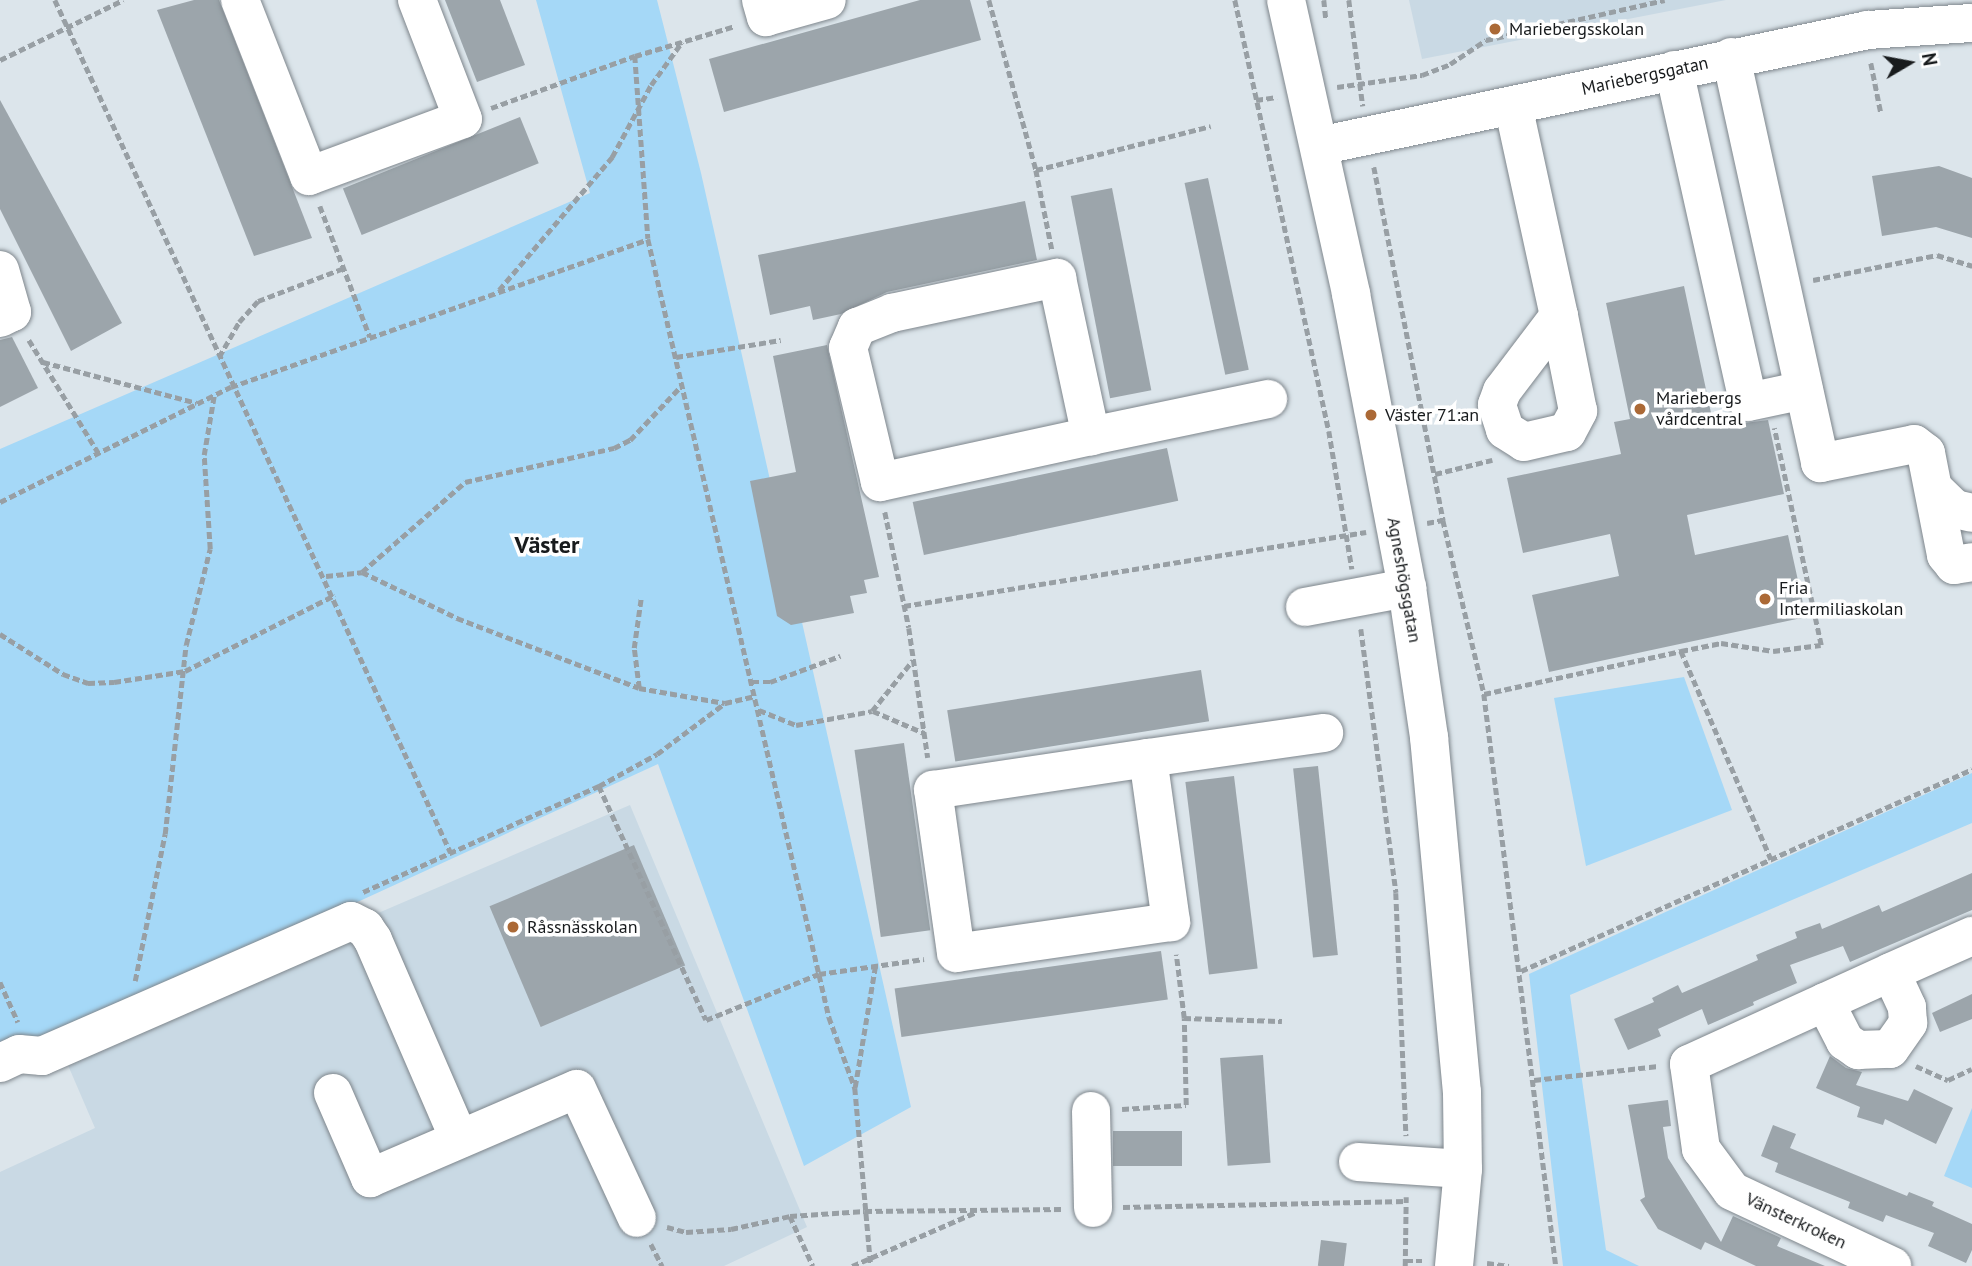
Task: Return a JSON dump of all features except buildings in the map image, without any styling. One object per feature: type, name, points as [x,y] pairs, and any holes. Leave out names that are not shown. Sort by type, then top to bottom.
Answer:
[{"type":"street","points":[[240,0],[309,176],[463,118],[416,0]]},
{"type":"street","points":[[763,8],[827,0]]},
{"type":"street","name":"Agneshögsgatan","points":[[1286,0],[1320,146],[1407,589],[1429,737],[1456,998],[1463,1169],[1454,1266]]},
{"type":"street","name":"Mariebergsgatan","points":[[1320,146],[1868,30],[1972,23]]},
{"type":"street","points":[[1731,57],[1821,463],[1914,444],[1926,453],[1946,555],[1954,565],[1972,562]]},
{"type":"street","points":[[1674,69],[1748,402],[1804,390]]},
{"type":"street","points":[[1513,105],[1559,316],[1578,411],[1567,432],[1524,442],[1505,430],[1497,405],[1502,390],[1559,316]]},
{"type":"street","points":[[0,270],[6,315]]},
{"type":"street","points":[[1091,436],[1057,278],[892,313],[857,327],[848,348],[880,482],[1268,399]]},
{"type":"street","points":[[1934,489],[1955,509],[1972,513]]},
{"type":"street","points":[[1305,607],[1407,589]]},
{"type":"street","points":[[1148,758],[1171,922],[956,953],[933,790],[1148,758],[1324,733]]},
{"type":"street","points":[[14,1050],[42,1056],[351,921],[365,928],[373,940],[459,1139]]},
{"type":"street","points":[[1689,1064],[1972,936]]},
{"type":"street","points":[[1825,1002],[1845,1041],[1866,1052],[1890,1049],[1908,1023],[1907,1007],[1891,972]]},
{"type":"street","name":"Vänsterkroken","points":[[1689,1064],[1701,1149],[1719,1179],[1732,1191],[1892,1266]]},
{"type":"street","points":[[333,1093],[370,1178],[577,1089],[637,1219]]},
{"type":"street","points":[[1091,1111],[1093,1208]]},
{"type":"street","points":[[1358,1162],[1406,1183],[1463,1169]]},
{"type":"street","name":"Agneshögsgatan","points":[[1463,1169],[1473,1201],[1478,1266]]},
{"type":"path","points":[[55,0],[231,387],[335,595],[451,853]]},
{"type":"path","points":[[0,60],[66,24],[123,0]]},
{"type":"path","points":[[989,0],[1035,170],[1057,278]]},
{"type":"path","points":[[1235,0],[1329,431],[1356,598],[1396,893],[1406,1063],[1405,1266]]},
{"type":"path","points":[[1349,0],[1367,136],[1443,520],[1484,694],[1521,971],[1556,1266]]},
{"type":"path","points":[[1255,100],[1422,75],[1450,64],[1486,40],[1665,0]]},
{"type":"path","points":[[463,118],[683,41],[763,8]]},
{"type":"path","points":[[497,292],[577,202],[612,157],[683,41]]},
{"type":"path","points":[[635,56],[648,239],[819,974],[837,1047],[855,1088]]},
{"type":"path","points":[[1035,170],[1210,126]]},
{"type":"path","points":[[309,176],[370,337]]},
{"type":"path","points":[[0,502],[231,387],[648,239]]},
{"type":"path","points":[[1781,286],[1937,255],[1972,266]]},
{"type":"path","points":[[218,358],[239,322],[258,301],[344,268]]},
{"type":"path","points":[[6,315],[42,362],[98,452]]},
{"type":"path","points":[[676,357],[781,340]]},
{"type":"path","points":[[42,362],[198,403]]},
{"type":"path","points":[[362,572],[465,482],[614,447],[630,440],[682,385]]},
{"type":"path","points":[[138,993],[134,986],[165,834],[191,619],[210,550],[204,455],[214,395]]},
{"type":"path","points":[[1484,694],[1721,643],[1773,652],[1821,645],[1772,418],[1748,402]]},
{"type":"path","points":[[1434,474],[1508,457],[1524,442]]},
{"type":"path","points":[[880,482],[904,606],[933,790]]},
{"type":"path","points":[[904,606],[1443,520]]},
{"type":"path","points":[[326,576],[362,572],[457,618],[639,688],[725,703],[755,696]]},
{"type":"path","points":[[0,634],[37,661],[88,683],[185,671],[335,595]]},
{"type":"path","points":[[639,688],[634,648],[641,598]]},
{"type":"path","points":[[1681,651],[1771,859]]},
{"type":"path","points":[[752,682],[770,682],[840,656]]},
{"type":"path","points":[[872,711],[913,660]]},
{"type":"path","points":[[356,895],[599,786],[657,754],[725,703]]},
{"type":"path","points":[[758,710],[796,725],[872,711],[924,733]]},
{"type":"path","points":[[1521,971],[1972,769]]},
{"type":"path","points":[[599,786],[706,1020],[819,974],[956,953]]},
{"type":"path","points":[[1091,1111],[1186,1105],[1184,1018],[1171,922]]},
{"type":"path","points":[[872,1266],[855,1088],[860,1035],[875,967]]},
{"type":"path","points":[[0,982],[14,1050]]},
{"type":"path","points":[[1184,1018],[1282,1021]]},
{"type":"path","points":[[1890,1049],[1937,1079],[1948,1080],[1972,1069]]},
{"type":"path","points":[[1534,1080],[1689,1064]]},
{"type":"path","points":[[637,1219],[686,1232],[731,1229],[790,1216],[865,1211],[1093,1208],[1406,1183]]},
{"type":"path","points":[[852,1266],[981,1211]]},
{"type":"path","points":[[790,1216],[813,1266]]},
{"type":"shaded area","points":[[536,0],[657,0],[701,173],[911,1107],[804,1166],[658,764],[0,1066],[0,449],[590,193]]},
{"type":"shaded area","name":"Mariebergsskolan","points":[[1409,0],[1726,0],[1422,59]]},
{"type":"shaded area","points":[[1684,677],[1732,810],[1586,866],[1554,698]]},
{"type":"shaded area","points":[[1972,773],[1972,823],[1570,995],[1606,1250],[1639,1266],[1563,1266],[1529,974]]},
{"type":"shaded area","name":"Råssnässkolan","points":[[630,805],[807,1227],[724,1266],[0,1266],[0,1172],[95,1128],[61,1049]]},
{"type":"shaded area","points":[[1972,1108],[1972,1188],[1944,1176]]},
{"type":"place","name":"Mariebergsskolan","points":[[1495,29]]},
{"type":"place","name":"Mariebergs vårdcentral","points":[[1640,409]]},
{"type":"place","name":"Väster 71:an","points":[[1371,415]]},
{"type":"place","name":"Fria Intermiliaskolan","points":[[1765,599]]},
{"type":"place","name":"Råssnässkolan","points":[[513,927]]},
{"type":"district","name":"Väster","points":[[547,545]]}]
